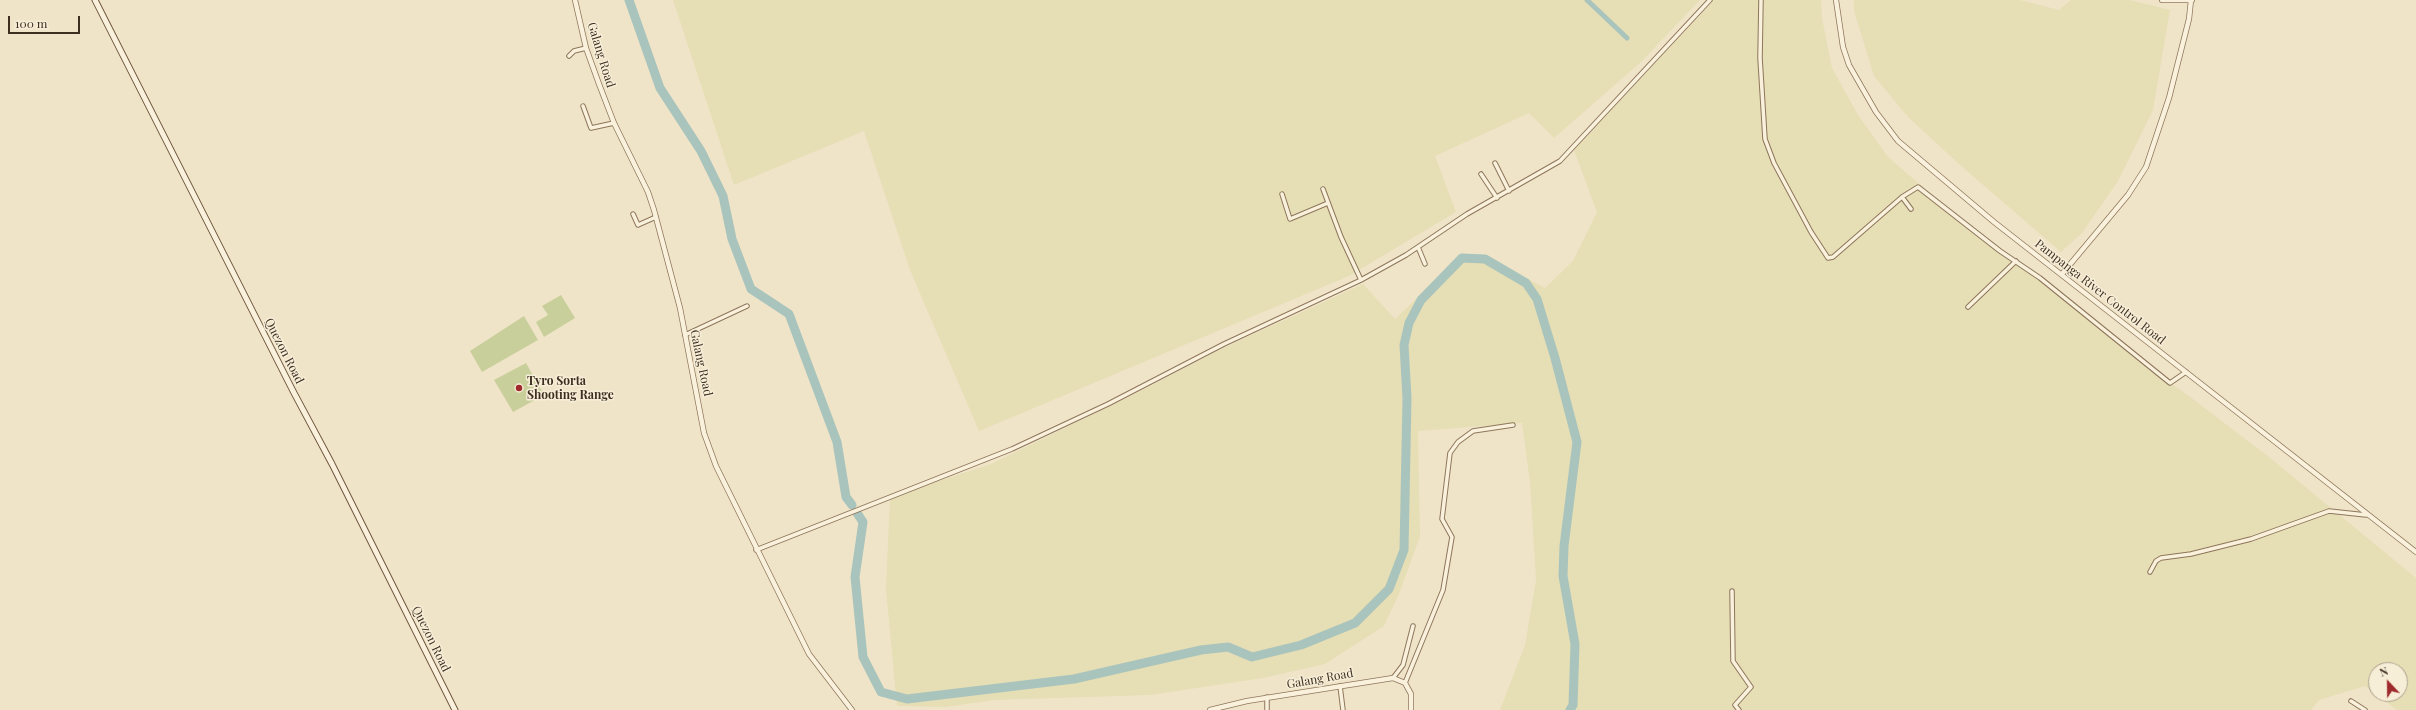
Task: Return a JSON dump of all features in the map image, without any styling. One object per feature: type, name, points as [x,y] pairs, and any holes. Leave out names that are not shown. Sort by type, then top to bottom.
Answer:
[{"type":"main road","name":"Quezon Road","points":[[95,0],[293,391],[332,464],[455,710]]},
{"type":"street","name":"Galang Road","points":[[575,0],[586,48],[614,123],[646,186],[656,217],[680,308],[704,433],[722,482],[756,550],[784,601],[808,654],[852,710]]},
{"type":"street","points":[[756,550],[1012,449],[1114,402],[1224,344],[1361,280],[1418,247],[1467,214],[1560,161],[1710,0]]},
{"type":"street","points":[[1761,0],[1762,90],[1765,139],[1774,163],[1811,232],[1828,258],[1833,257],[1918,186],[2040,278],[2170,383],[2186,372]]},
{"type":"street","name":"Pampanga River Control Road","points":[[1836,0],[1844,50],[1849,65],[1876,112],[1898,141],[1994,222],[2062,274],[2366,515],[2416,552]]},
{"type":"street","points":[[2062,274],[2116,211],[2146,166],[2169,98],[2189,19],[2192,0],[2162,0]]},
{"type":"street","points":[[569,56],[574,51],[586,48]]},
{"type":"street","points":[[583,106],[591,128],[594,129],[614,123]]},
{"type":"street","points":[[1495,163],[1509,191]]},
{"type":"street","points":[[1481,174],[1497,198]]},
{"type":"street","points":[[1323,189],[1361,280]]},
{"type":"street","points":[[1282,194],[1290,219],[1328,203]]},
{"type":"street","points":[[1902,198],[1911,209]]},
{"type":"street","points":[[633,214],[638,226],[656,217]]},
{"type":"street","points":[[1418,247],[1425,264]]},
{"type":"street","points":[[1968,306],[2016,261]]},
{"type":"street","points":[[685,335],[747,306]]},
{"type":"street","points":[[1405,683],[1443,590],[1452,537],[1442,519],[1450,453],[1458,442],[1473,431],[1513,425]]},
{"type":"street","points":[[2150,572],[2156,561],[2161,558],[2191,554],[2251,539],[2329,511],[2366,515]]},
{"type":"street","points":[[1732,591],[1733,661],[1751,687],[1734,705],[1739,710]]},
{"type":"street","points":[[1411,710],[1411,694],[1405,683],[1393,678],[1403,665],[1413,626]]},
{"type":"street","name":"Galang Road","points":[[1210,710],[1267,697],[1393,678]]},
{"type":"street","points":[[1340,686],[1343,710]]},
{"type":"street","points":[[1267,697],[1267,710]]},
{"type":"street","points":[[2351,701],[2366,710]]},
{"type":"shaded area","points":[[673,0],[1700,0],[1641,62],[1554,138],[1529,113],[1435,156],[1456,212],[1349,276],[979,431],[910,270],[864,131],[734,185]]},
{"type":"shaded area","points":[[1714,0],[1821,0],[1822,18],[1832,68],[1858,115],[1888,157],[1952,212],[2038,277],[2145,365],[2189,396],[2269,457],[2416,578],[2416,710],[2397,710],[2386,702],[2408,702],[2408,662],[2368,662],[2368,688],[2365,686],[2319,700],[2311,710],[1500,710],[1525,645],[1536,580],[1530,482],[1522,423],[1418,431],[1420,536],[1399,594],[1384,626],[1325,664],[1263,678],[1150,695],[994,700],[945,707],[897,706],[886,589],[890,497],[991,464],[1139,392],[1217,351],[1363,284],[1395,319],[1460,257],[1501,265],[1545,288],[1573,261],[1597,212],[1574,150]]},
{"type":"shaded area","points":[[1854,0],[2020,0],[2059,10],[2071,0],[2130,0],[2170,10],[2153,110],[2118,181],[2082,233],[2061,252],[1960,165],[1908,117],[1874,76],[1854,11]]},
{"type":"green space","points":[[561,295],[575,318],[544,337],[536,322],[548,315],[542,306]]},
{"type":"green space","points":[[524,316],[538,340],[482,372],[470,351]]},
{"type":"green space","name":"Tyro Sorta Shooting Range","points":[[526,363],[544,395],[513,412],[494,380]]},
{"type":"waterway","points":[[629,0],[660,88],[701,151],[723,196],[732,239],[751,289],[789,314],[837,442],[846,497],[852,505]]},
{"type":"waterway","points":[[1587,0],[1627,38]]},
{"type":"waterway","points":[[857,513],[863,522],[855,577],[863,657],[881,692],[907,699],[1074,679],[1201,650],[1228,647],[1252,657],[1301,645],[1355,623],[1389,589],[1404,550],[1407,398],[1404,345],[1409,323],[1421,300],[1462,258],[1485,259],[1526,283],[1537,299],[1555,358],[1577,442],[1564,546],[1563,576],[1575,644],[1573,705],[1570,710]]},
{"type":"place","name":"Tyro Sorta Shooting Range","points":[[519,388]]}]
